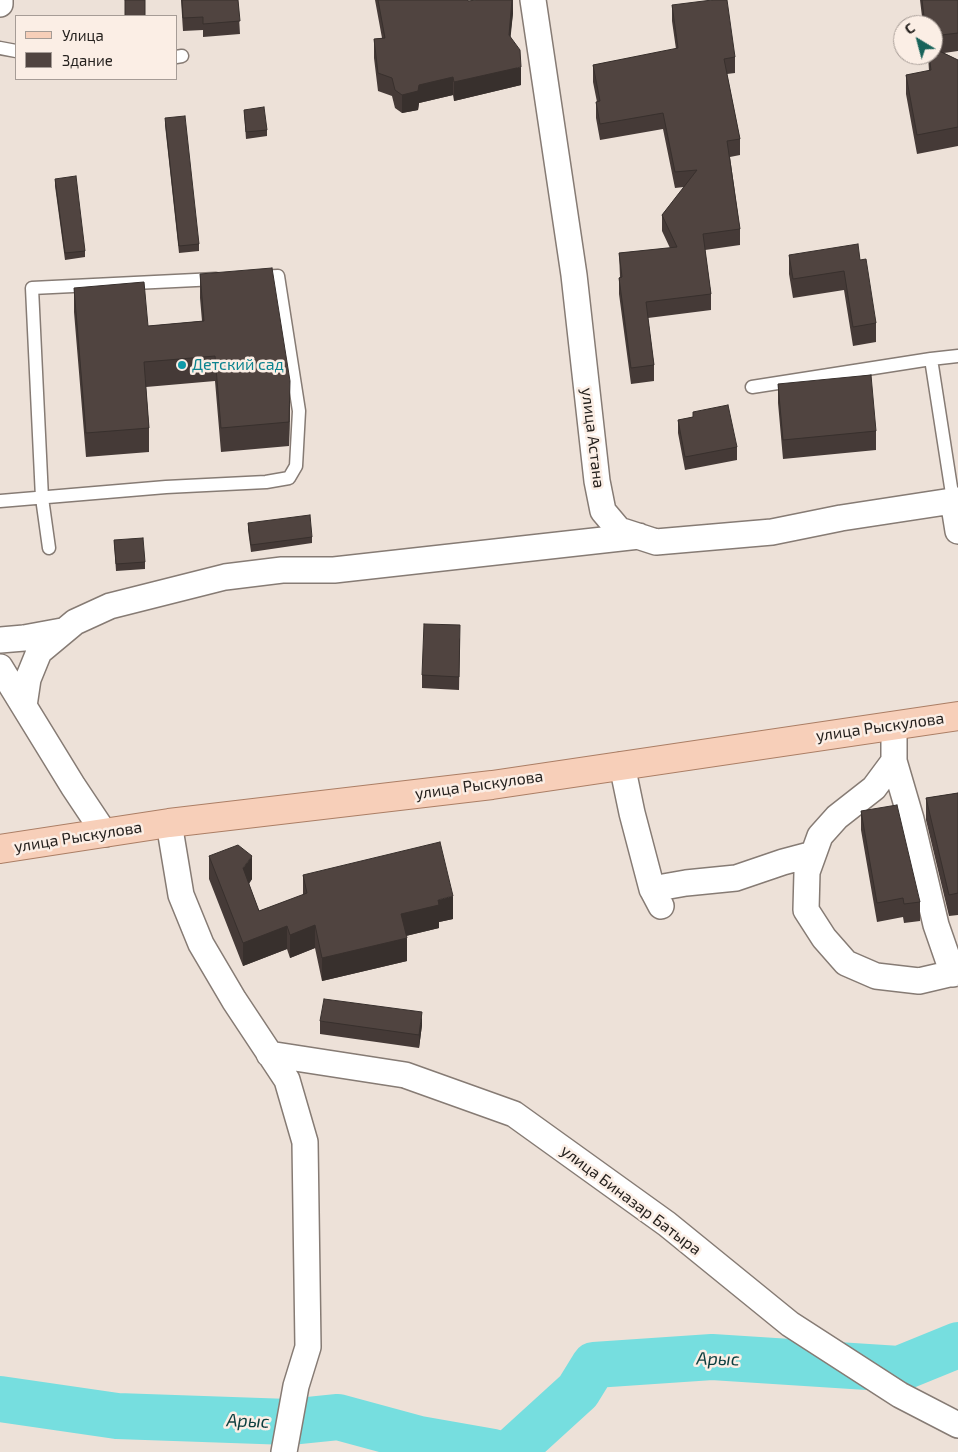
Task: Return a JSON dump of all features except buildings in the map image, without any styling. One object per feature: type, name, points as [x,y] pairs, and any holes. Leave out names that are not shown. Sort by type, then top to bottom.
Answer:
[{"type":"main road","name":"улица Рыскулова","points":[[0,849],[169,823],[482,786],[958,716]]},
{"type":"street","name":"улица Астана","points":[[533,0],[574,275],[597,481],[604,510],[619,530],[656,542],[772,532],[841,518],[956,500]]},
{"type":"street","points":[[956,500],[958,531]]},
{"type":"street","points":[[24,706],[28,678],[40,652],[75,622],[110,606],[225,577],[282,570],[334,570],[639,536]]},
{"type":"street","points":[[0,640],[64,631]]},
{"type":"street","points":[[0,667],[72,786],[105,834]]},
{"type":"street","points":[[894,725],[894,761],[911,819],[936,925],[955,973],[919,981],[876,976],[846,963],[824,938],[806,910],[807,872],[820,836],[838,817],[874,788],[894,761]]},
{"type":"street","points":[[622,765],[632,813],[656,897],[686,883],[736,878],[813,854]]},
{"type":"street","points":[[169,823],[181,895],[201,944],[234,1000],[287,1080],[305,1142],[308,1347],[296,1386],[284,1452]]},
{"type":"street","name":"улица Биназар Батыра","points":[[269,1054],[406,1075],[514,1114],[667,1224],[790,1324],[900,1395],[958,1425]]},
{"type":"lane","points":[[0,48],[15,51]]},
{"type":"lane","points":[[0,501],[166,487],[266,482],[289,478],[296,466],[299,411],[278,276],[249,278]]},
{"type":"lane","points":[[49,548],[42,498],[32,288],[229,279]]},
{"type":"lane","points":[[752,387],[958,356]]},
{"type":"lane","points":[[931,359],[956,500]]},
{"type":"waterway","name":"Арыс","points":[[511,1452],[578,1391],[594,1365],[712,1357],[899,1369],[958,1345]]},
{"type":"waterway","name":"Арыс","points":[[0,1399],[117,1416],[289,1422],[338,1417],[419,1439],[493,1452]]},
{"type":"place","name":"Детский сад","points":[[182,365]]}]
